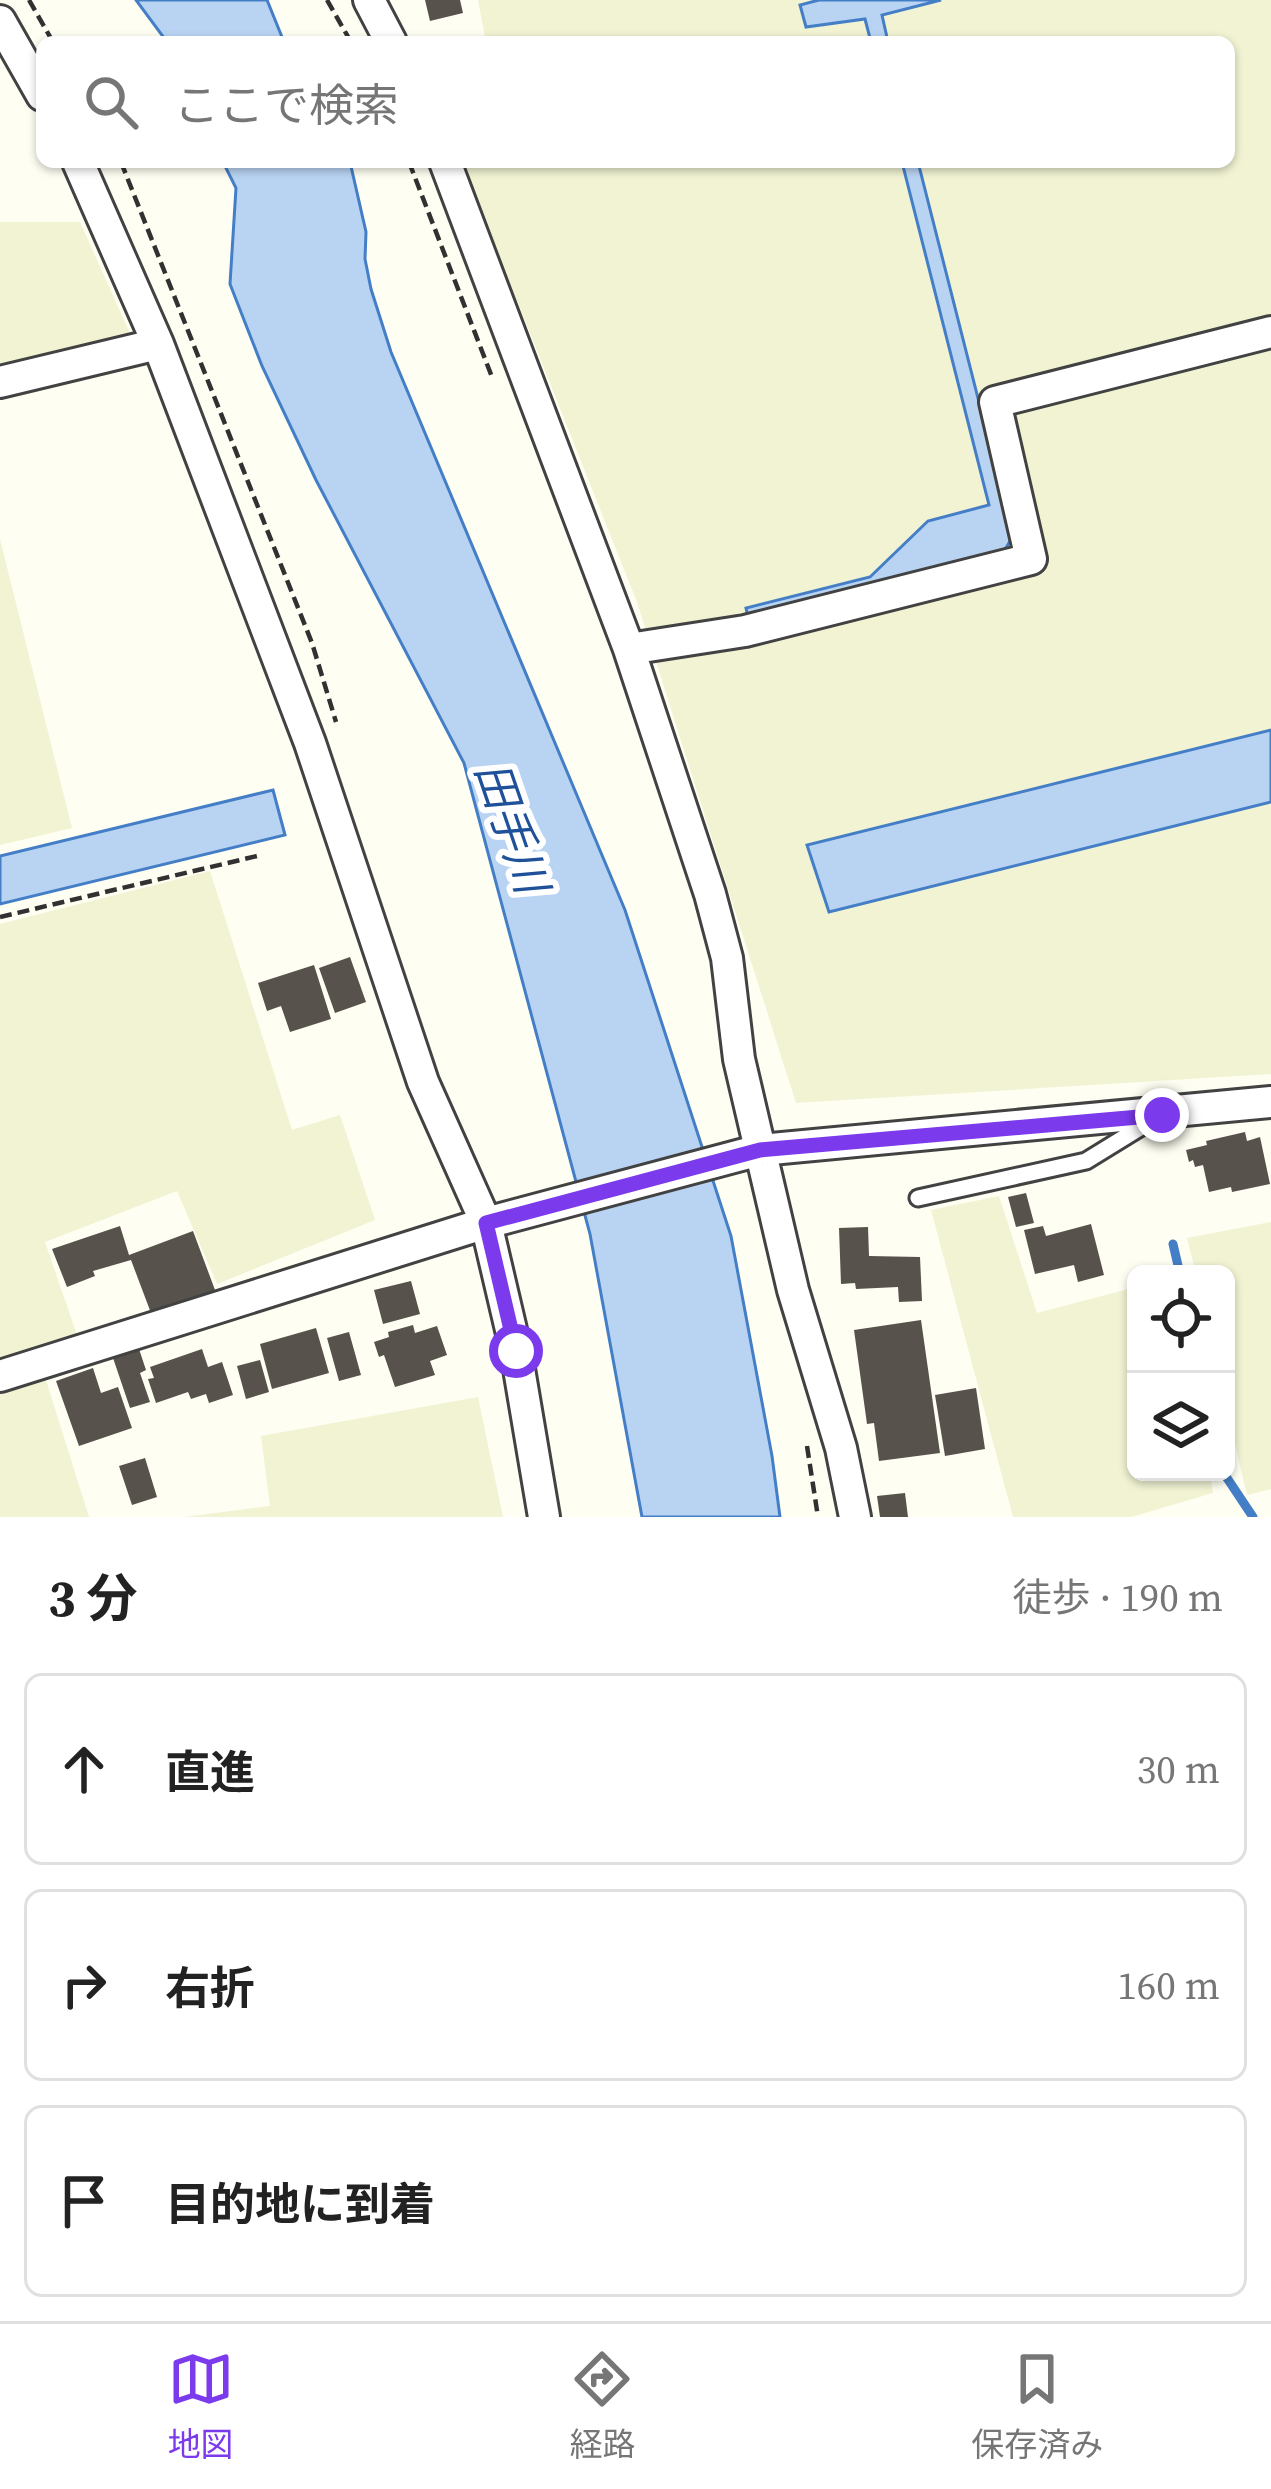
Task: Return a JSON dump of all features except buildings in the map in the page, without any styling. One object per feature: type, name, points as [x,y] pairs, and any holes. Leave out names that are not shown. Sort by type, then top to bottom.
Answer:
[{"type":"street","points":[[369,0],[388,36]]},
{"type":"street","points":[[0,20],[36,84]]},
{"type":"street","points":[[81,168],[158,344],[310,743],[423,1082],[495,1220],[544,1517]]},
{"type":"street","points":[[447,168],[629,650],[727,958],[748,1154],[841,1448],[856,1517]]},
{"type":"street","points":[[629,650],[746,631],[1031,559],[995,402],[1271,332]]},
{"type":"street","points":[[0,382],[158,344]]},
{"type":"street","points":[[0,1376],[495,1220],[748,1154],[1271,1102]]},
{"type":"lane","points":[[917,1198],[1086,1161],[1162,1115]]},
{"type":"path","points":[[29,0],[50,36]]},
{"type":"path","points":[[327,0],[348,36]]},
{"type":"path","points":[[411,168],[492,377]]},
{"type":"path","points":[[0,917],[257,856]]},
{"type":"green space","points":[[478,0],[1271,0],[1271,1074],[796,1103],[637,602],[464,168],[1235,168],[1235,36],[485,36]]},
{"type":"green space","points":[[0,222],[80,222],[141,358],[0,390]]},
{"type":"green space","points":[[0,539],[72,828],[0,845]]},
{"type":"green space","points":[[210,871],[292,1130],[340,1115],[375,1220],[217,1284],[177,1191],[45,1242],[77,1335],[0,1360],[0,924]]},
{"type":"green space","points":[[999,1196],[1037,1313],[1127,1289],[1127,1481],[1211,1481],[1213,1493],[1131,1517],[1013,1517],[931,1210]]},
{"type":"green space","points":[[1271,1222],[1271,1489],[1247,1495],[1235,1444],[1235,1265],[1194,1265],[1187,1238]]},
{"type":"green space","points":[[45,1377],[89,1517],[0,1517],[0,1391]]},
{"type":"green space","points":[[478,1397],[503,1517],[184,1517],[270,1506],[261,1436]]},
{"type":"water","points":[[136,0],[267,0],[282,36],[163,36]]},
{"type":"water","points":[[819,0],[941,0],[882,15],[887,36],[869,36],[865,19],[806,27],[800,5]]},
{"type":"water","name":"田手川","points":[[226,168],[351,168],[366,232],[371,289],[391,352],[625,910],[731,1236],[780,1517],[642,1517],[590,1234],[464,763],[262,366],[230,284],[236,188]]},
{"type":"water","points":[[904,168],[920,168],[1013,536],[1003,553],[748,617],[746,608],[870,577],[928,521],[989,505]]},
{"type":"water","points":[[1271,730],[1271,802],[829,912],[807,845]]},
{"type":"water","points":[[273,790],[285,835],[0,904],[0,856]]},
{"type":"waterway","points":[[1173,1244],[1178,1265]]},
{"type":"waterway","points":[[1229,1481],[1253,1517]]},
{"type":"route","points":[[516,1351],[486,1223],[760,1150],[1162,1115]]}]
